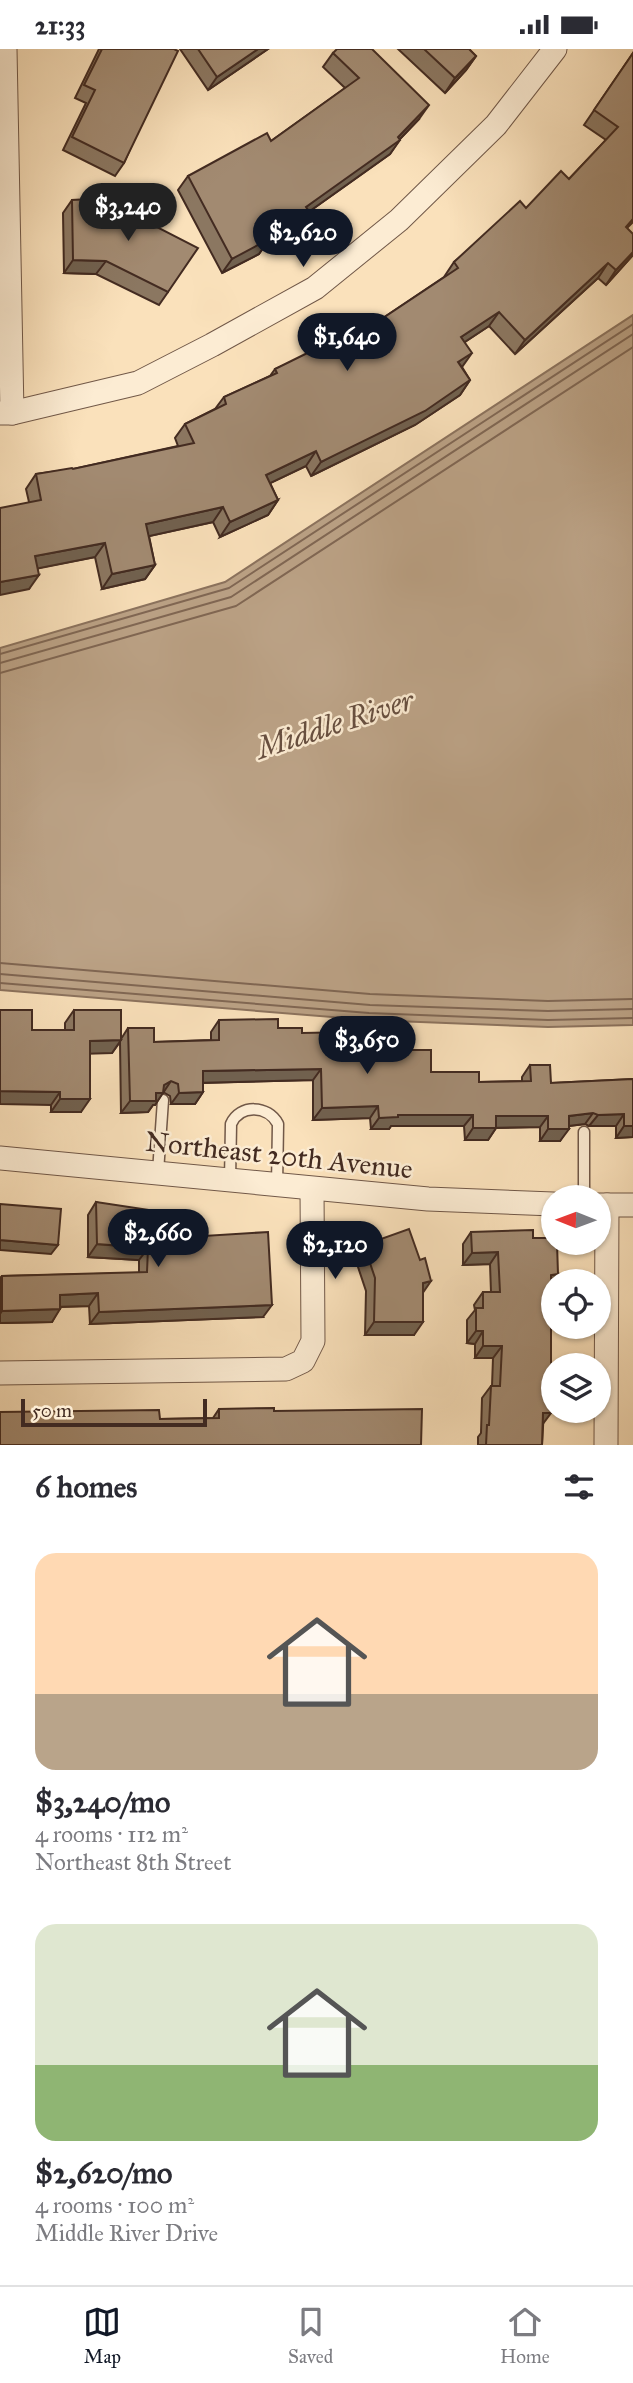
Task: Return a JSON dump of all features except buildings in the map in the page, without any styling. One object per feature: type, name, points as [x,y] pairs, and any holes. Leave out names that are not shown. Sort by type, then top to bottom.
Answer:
[{"type":"street","points":[[5,49],[6,413],[138,383],[315,288],[399,220],[496,125],[555,49]]},
{"type":"street","name":"Northeast 20th Avenue","points":[[0,1158],[428,1199],[541,1204]]},
{"type":"street","points":[[0,1373],[286,1369],[303,1361],[313,1341],[312,1189]]},
{"type":"street","points":[[611,1205],[633,1205]]},
{"type":"street","points":[[604,1255],[606,1445]]},
{"type":"lane","points":[[158,1172],[163,1100]]},
{"type":"lane","points":[[230,1180],[231,1124],[234,1116],[243,1111],[266,1110],[278,1123],[277,1186]]},
{"type":"lane","points":[[584,1132],[584,1185]]},
{"type":"water","name":"Middle River","points":[[633,315],[633,1025],[548,1027],[369,1020],[0,990],[0,648],[225,582]]}]
